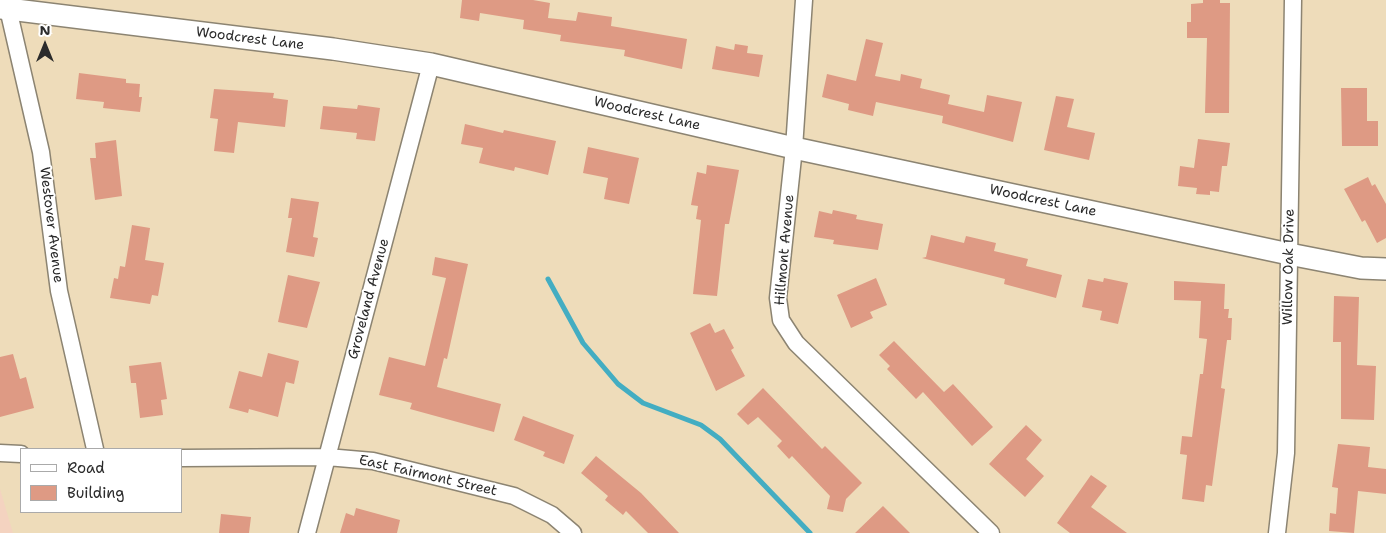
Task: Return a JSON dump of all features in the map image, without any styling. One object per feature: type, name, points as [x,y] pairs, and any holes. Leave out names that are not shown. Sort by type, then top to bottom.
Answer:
[{"type":"street","name":"Hillmont Avenue","points":[[804,0],[794,148],[778,302],[784,326],[804,351],[991,533]]},
{"type":"street","name":"Willow Oak Drive","points":[[1277,533],[1286,453],[1293,0]]},
{"type":"street","name":"Woodcrest Lane","points":[[4,5],[343,50],[431,64],[794,148],[1289,254],[1362,268],[1386,269]]},
{"type":"street","name":"Westover Avenue","points":[[4,5],[41,152],[59,291],[95,448]]},
{"type":"street","name":"Groveland Avenue","points":[[307,533],[431,64]]},
{"type":"street","points":[[0,453],[20,454]]},
{"type":"street","name":"East Fairmont Street","points":[[182,458],[327,457],[388,464],[514,496],[552,515],[573,533]]},
{"type":"shaded area","points":[[0,489],[13,533],[0,533]]},
{"type":"building","points":[[462,0],[533,0],[550,3],[548,18],[576,21],[578,12],[612,17],[611,26],[687,39],[682,69],[624,56],[625,50],[560,41],[561,35],[523,29],[524,20],[480,13],[479,21],[460,18]]},
{"type":"building","points":[[1203,0],[1220,0],[1220,3],[1230,3],[1229,113],[1205,113],[1207,38],[1187,38],[1187,22],[1191,22],[1191,4],[1203,3]]},
{"type":"building","points":[[866,39],[883,43],[875,76],[900,81],[901,74],[922,79],[920,88],[950,95],[948,104],[984,112],[987,95],[1022,102],[1013,142],[942,123],[943,116],[876,102],[873,116],[848,110],[849,104],[822,97],[827,74],[856,81]]},
{"type":"building","points":[[735,44],[748,46],[747,53],[763,55],[759,77],[712,69],[716,46],[734,50]]},
{"type":"building","points":[[79,73],[126,79],[126,83],[140,84],[139,97],[142,97],[140,112],[103,108],[104,102],[76,99]]},
{"type":"building","points":[[1341,88],[1367,88],[1367,121],[1378,121],[1378,146],[1342,146]]},
{"type":"building","points":[[214,89],[274,93],[273,98],[288,100],[285,127],[238,122],[234,153],[214,151],[218,119],[210,118]]},
{"type":"building","points":[[1056,96],[1074,99],[1067,127],[1095,133],[1089,160],[1044,150]]},
{"type":"building","points":[[358,105],[380,108],[375,141],[356,139],[357,133],[320,129],[323,106],[357,109]]},
{"type":"building","points":[[465,124],[503,133],[504,130],[556,141],[548,175],[515,167],[514,171],[479,163],[483,148],[461,144]]},
{"type":"building","points":[[1198,139],[1230,143],[1227,166],[1222,166],[1219,192],[1210,191],[1210,195],[1196,194],[1197,188],[1178,186],[1180,166],[1194,168]]},
{"type":"building","points":[[116,140],[122,196],[95,200],[90,158],[96,158],[95,143]]},
{"type":"building","points":[[588,147],[639,158],[629,204],[604,199],[608,178],[583,173]]},
{"type":"building","points":[[707,165],[739,170],[729,224],[725,224],[717,296],[693,294],[701,220],[696,219],[698,206],[691,205],[697,172],[706,174]]},
{"type":"building","points":[[1368,177],[1372,186],[1375,184],[1386,204],[1386,238],[1377,243],[1365,220],[1362,222],[1344,189]]},
{"type":"building","points":[[291,198],[319,202],[313,237],[318,238],[314,257],[286,252],[292,218],[288,218]]},
{"type":"building","points":[[833,210],[857,215],[856,219],[883,224],[878,250],[833,244],[834,240],[814,237],[819,211],[832,214]]},
{"type":"building","points":[[132,225],[150,228],[145,260],[164,263],[158,296],[152,295],[150,304],[110,298],[114,278],[118,279],[120,266],[125,267]]},
{"type":"building","points":[[931,235],[964,243],[966,236],[996,243],[994,251],[1028,259],[1026,266],[1062,275],[1056,298],[1004,284],[1005,279],[922,258],[926,257]]},
{"type":"building","points":[[435,257],[468,264],[447,359],[444,358],[437,387],[501,404],[494,432],[410,409],[412,403],[379,395],[389,357],[425,366],[446,278],[432,275]]},
{"type":"building","points":[[288,275],[320,282],[307,328],[278,322]]},
{"type":"building","points":[[876,278],[887,305],[870,312],[873,318],[851,328],[837,295]]},
{"type":"building","points":[[1104,278],[1128,283],[1118,324],[1100,320],[1102,311],[1082,307],[1088,279],[1103,282]]},
{"type":"building","points":[[1174,281],[1225,284],[1224,309],[1229,309],[1228,318],[1232,318],[1231,340],[1227,340],[1221,388],[1225,389],[1212,486],[1206,485],[1204,502],[1182,499],[1187,455],[1180,454],[1182,436],[1192,437],[1200,374],[1203,374],[1207,339],[1199,338],[1201,301],[1174,300]]},
{"type":"building","points":[[1334,296],[1359,297],[1357,365],[1376,366],[1374,420],[1341,419],[1341,342],[1333,342]]},
{"type":"building","points":[[710,323],[715,333],[724,329],[734,348],[731,350],[745,376],[716,391],[690,333]]},
{"type":"building","points":[[894,341],[944,392],[953,384],[993,427],[972,446],[923,392],[916,399],[887,369],[890,366],[879,355]]},
{"type":"building","points":[[268,353],[299,361],[294,384],[286,382],[278,417],[249,409],[248,413],[229,408],[239,371],[262,377]]},
{"type":"building","points":[[13,354],[20,379],[26,377],[34,408],[0,417],[0,357]]},
{"type":"building","points":[[161,362],[167,399],[161,400],[163,415],[140,418],[136,383],[131,383],[129,366]]},
{"type":"building","points":[[763,388],[822,449],[825,446],[862,483],[846,499],[843,512],[827,509],[830,496],[792,456],[789,459],[777,446],[782,441],[758,417],[748,425],[737,414]]},
{"type":"building","points":[[523,416],[574,435],[564,464],[543,456],[545,452],[514,440]]},
{"type":"building","points":[[1026,425],[1042,440],[1026,459],[1044,476],[1025,497],[989,464]]},
{"type":"building","points":[[1338,444],[1370,447],[1368,467],[1386,469],[1386,494],[1358,491],[1354,533],[1329,531],[1330,513],[1336,514],[1338,488],[1332,487]]},
{"type":"building","points":[[596,456],[641,493],[679,533],[648,533],[626,511],[623,515],[605,500],[608,496],[581,473]]},
{"type":"building","points":[[1091,475],[1107,486],[1091,507],[1127,533],[1070,533],[1057,523]]},
{"type":"building","points":[[883,506],[910,533],[855,533]]},
{"type":"building","points":[[356,508],[400,520],[397,533],[340,533],[346,513],[354,516]]},
{"type":"building","points":[[221,514],[251,517],[249,533],[219,533]]},
{"type":"waterway","points":[[548,279],[583,343],[618,384],[643,403],[701,425],[720,439],[810,533]]}]
